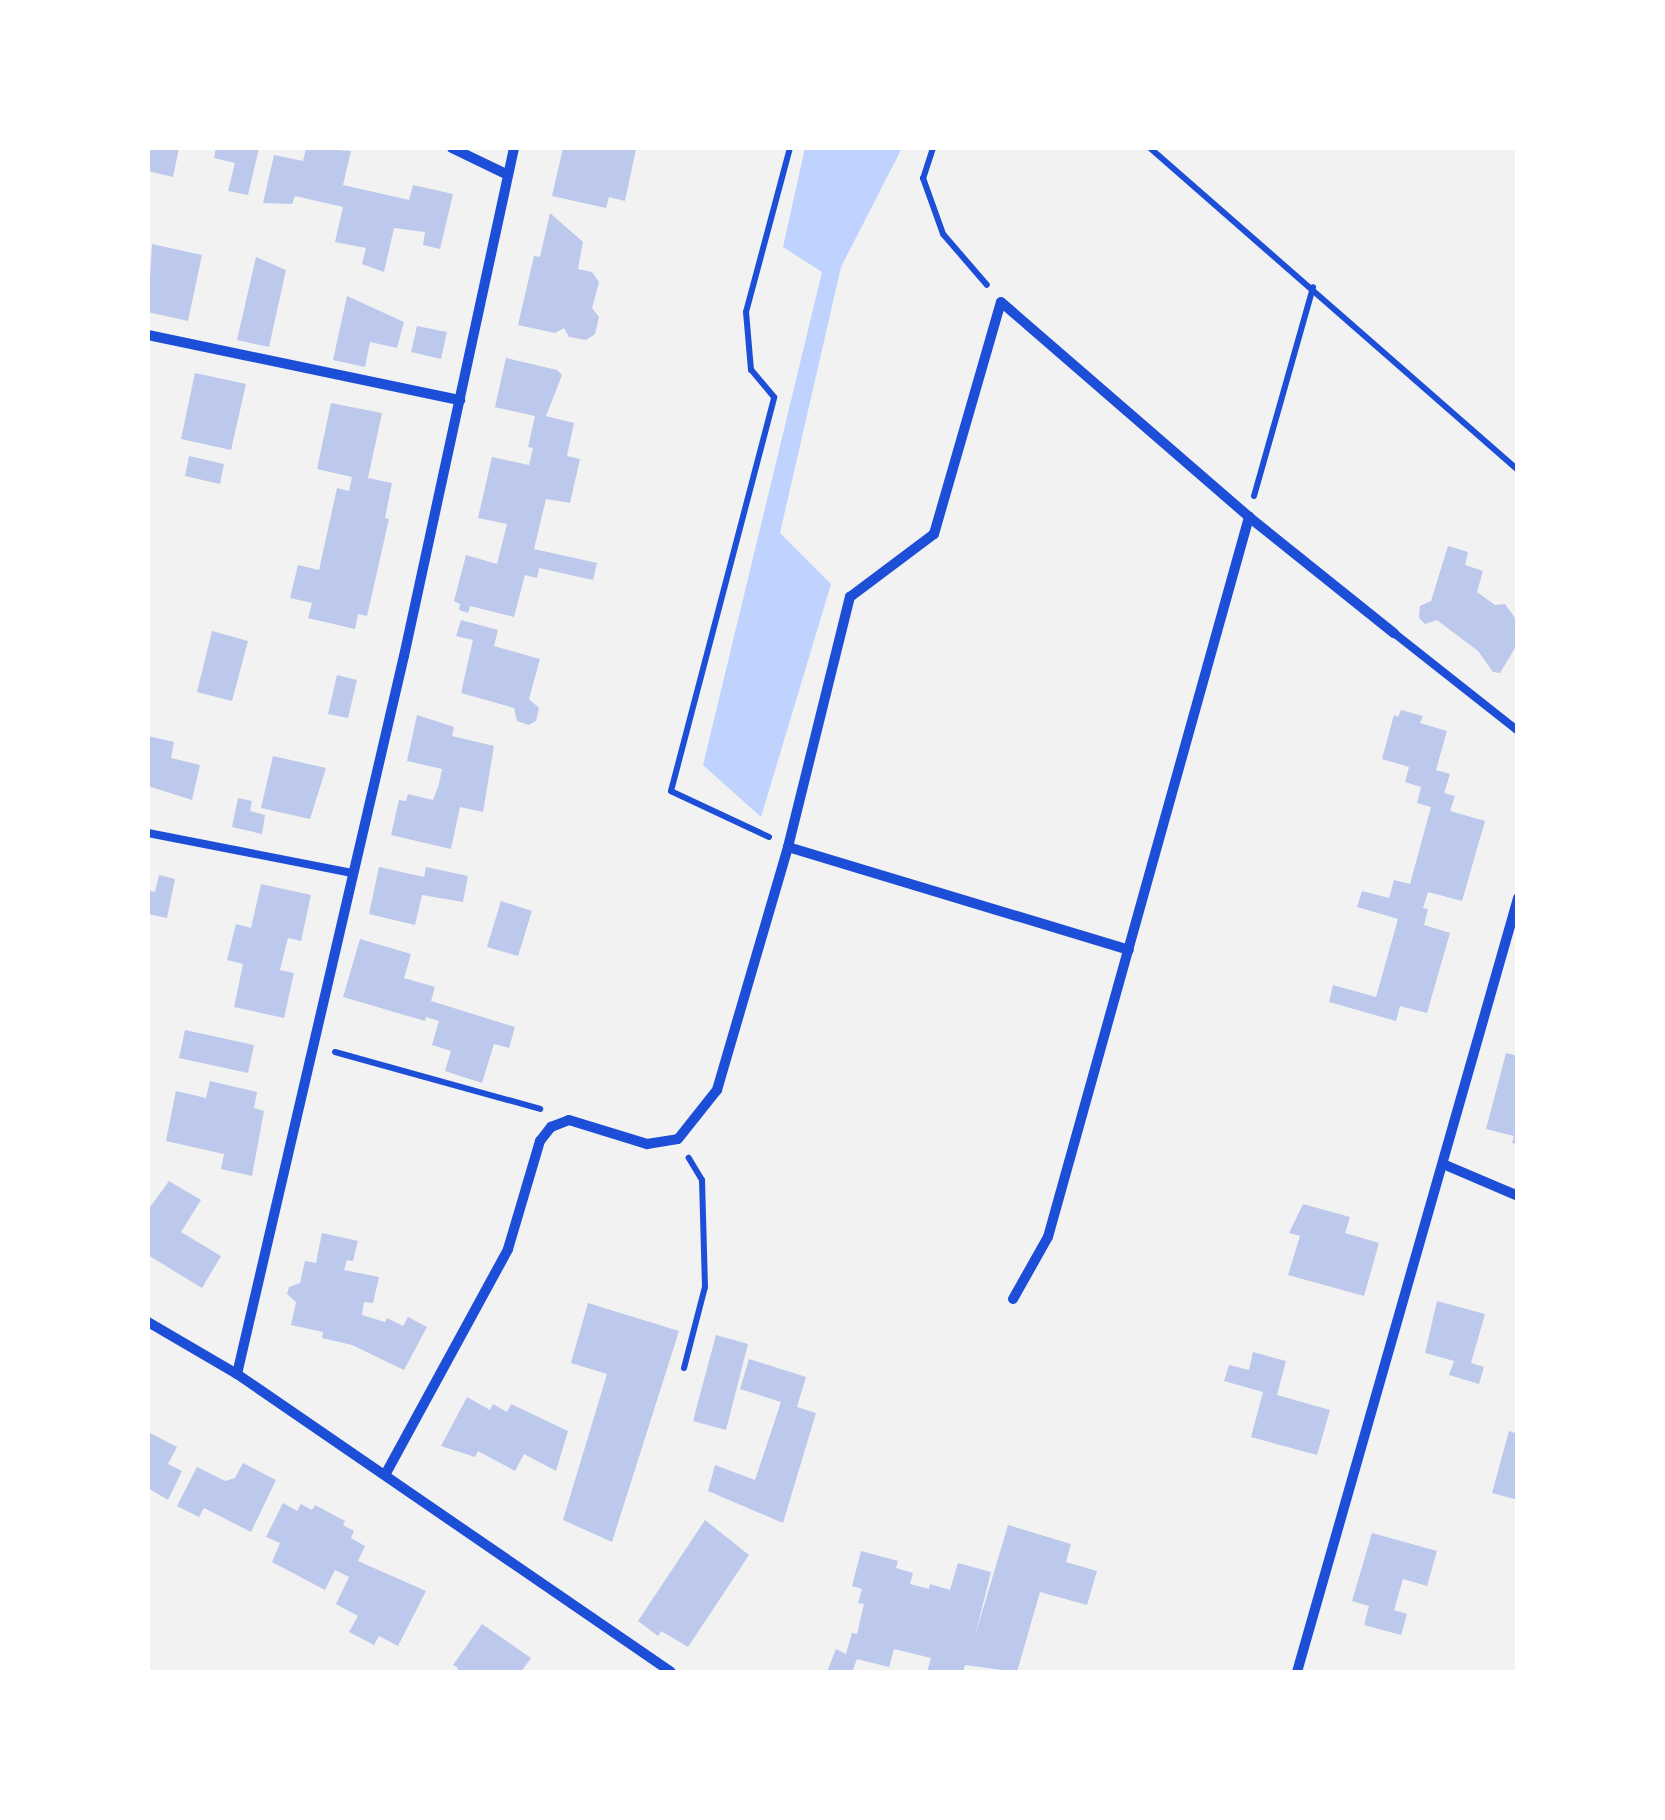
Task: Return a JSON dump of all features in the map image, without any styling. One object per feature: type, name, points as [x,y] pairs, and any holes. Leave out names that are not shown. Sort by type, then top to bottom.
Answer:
[{"type":"street","points":[[452,148],[508,174]]},
{"type":"street","points":[[238,1374],[514,148]]},
{"type":"street","points":[[385,1476],[508,1249],[540,1140],[551,1127],[568,1120],[647,1144],[678,1139],[716,1090],[788,846],[850,597],[934,534],[1001,302],[1249,517],[1394,633]]},
{"type":"street","points":[[148,336],[460,400]]},
{"type":"street","points":[[1013,1299],[1048,1238],[1249,517]]},
{"type":"street","points":[[788,846],[1129,950]]},
{"type":"street","points":[[1296,1672],[1518,898]]},
{"type":"street","points":[[1443,1164],[1518,1196]]},
{"type":"street","points":[[148,1322],[238,1374],[667,1672]]},
{"type":"lane","points":[[1394,633],[1518,731]]},
{"type":"lane","points":[[148,833],[352,873]]},
{"type":"path","points":[[788,846],[670,791],[774,397],[751,370],[746,312],[790,148]]},
{"type":"path","points":[[933,148],[924,178],[943,234],[1001,302]]},
{"type":"path","points":[[1150,148],[1518,470]]},
{"type":"path","points":[[1249,517],[1313,287]]},
{"type":"path","points":[[314,1046],[526,1104],[568,1120]]},
{"type":"path","points":[[678,1139],[702,1180],[706,1287],[684,1368]]},
{"type":"water","points":[[805,148],[902,148],[841,267],[780,533],[831,584],[761,817],[703,765],[822,272],[783,247]]},
{"type":"building","points":[[148,148],[179,148],[173,177],[148,171]]},
{"type":"building","points":[[216,148],[259,148],[248,195],[228,191],[235,163],[214,158]]},
{"type":"building","points":[[306,148],[351,151],[343,185],[409,200],[413,185],[453,194],[440,249],[423,245],[425,232],[394,228],[384,272],[362,264],[366,248],[335,242],[343,207],[295,196],[292,204],[263,203],[274,155],[303,161]]},
{"type":"building","points":[[563,148],[636,149],[625,201],[609,197],[606,208],[552,196]]},
{"type":"building","points":[[550,213],[583,242],[578,269],[592,272],[599,282],[592,308],[599,317],[595,334],[586,340],[569,337],[564,328],[555,333],[518,325],[534,256],[540,257]]},
{"type":"building","points":[[152,244],[202,255],[188,321],[148,312]]},
{"type":"building","points":[[256,257],[286,270],[269,347],[237,340]]},
{"type":"building","points":[[347,296],[404,322],[397,348],[370,342],[365,367],[333,360]]},
{"type":"building","points":[[417,326],[447,332],[441,359],[411,352]]},
{"type":"building","points":[[506,358],[557,370],[562,375],[546,416],[574,423],[567,456],[580,459],[570,503],[546,499],[534,549],[597,563],[593,580],[539,568],[537,578],[525,575],[514,617],[470,606],[468,613],[459,610],[460,604],[454,601],[466,555],[497,564],[507,524],[478,518],[492,457],[529,465],[533,448],[528,447],[535,416],[495,407]]},
{"type":"building","points":[[195,373],[246,384],[231,450],[181,439]]},
{"type":"building","points":[[331,403],[382,413],[368,478],[392,483],[385,518],[389,519],[367,616],[358,614],[355,629],[308,618],[312,603],[290,598],[298,565],[319,570],[337,488],[349,491],[352,477],[317,469]]},
{"type":"building","points":[[189,456],[224,464],[220,484],[185,476]]},
{"type":"building","points":[[1448,546],[1468,552],[1465,565],[1483,571],[1477,592],[1495,605],[1505,604],[1518,622],[1518,643],[1500,673],[1493,672],[1478,651],[1437,620],[1425,624],[1419,618],[1420,606],[1431,601]]},
{"type":"building","points":[[461,620],[498,630],[494,646],[540,659],[529,699],[539,708],[536,721],[529,725],[517,721],[514,708],[461,693],[473,640],[456,636]]},
{"type":"building","points":[[212,631],[248,641],[232,701],[197,692]]},
{"type":"building","points":[[337,675],[357,680],[348,718],[328,714]]},
{"type":"building","points":[[1401,710],[1423,716],[1420,723],[1447,731],[1436,770],[1450,774],[1444,793],[1455,796],[1450,811],[1485,821],[1462,901],[1428,892],[1423,908],[1428,909],[1424,925],[1450,933],[1427,1013],[1400,1006],[1396,1021],[1329,1002],[1333,985],[1376,997],[1398,919],[1357,907],[1362,891],[1389,898],[1394,880],[1410,884],[1431,807],[1417,803],[1421,787],[1405,782],[1409,767],[1382,759],[1394,715],[1398,717]]},
{"type":"building","points":[[417,715],[454,727],[452,736],[494,746],[483,812],[460,807],[451,849],[391,835],[399,800],[406,801],[408,794],[433,800],[439,784],[442,769],[407,761]]},
{"type":"building","points":[[148,736],[174,742],[171,758],[200,765],[192,800],[148,786]]},
{"type":"building","points":[[273,756],[326,768],[310,819],[261,808]]},
{"type":"building","points":[[238,798],[252,801],[250,811],[265,815],[262,834],[232,827]]},
{"type":"building","points":[[379,867],[424,877],[426,867],[468,876],[463,902],[422,895],[415,925],[369,914]]},
{"type":"building","points":[[159,875],[175,879],[167,918],[148,914],[148,890],[155,892]]},
{"type":"building","points":[[261,884],[311,895],[301,941],[288,938],[280,970],[294,973],[284,1018],[234,1007],[243,964],[227,960],[236,924],[251,928]]},
{"type":"building","points":[[501,901],[532,911],[518,956],[487,947]]},
{"type":"building","points":[[360,939],[411,954],[404,978],[435,987],[431,1001],[515,1027],[509,1048],[494,1044],[482,1083],[445,1071],[451,1051],[432,1045],[439,1021],[426,1017],[425,1021],[343,997]]},
{"type":"building","points":[[185,1030],[254,1045],[248,1073],[179,1058]]},
{"type":"building","points":[[1506,1053],[1518,1056],[1518,1144],[1512,1143],[1514,1136],[1486,1129]]},
{"type":"building","points":[[210,1081],[257,1092],[254,1108],[264,1111],[252,1176],[221,1169],[224,1154],[166,1141],[176,1091],[206,1098]]},
{"type":"building","points":[[169,1181],[201,1200],[181,1232],[221,1256],[202,1288],[148,1255],[148,1210]]},
{"type":"building","points":[[1303,1204],[1350,1217],[1345,1233],[1379,1243],[1364,1296],[1288,1275],[1300,1236],[1289,1233]]},
{"type":"building","points":[[322,1233],[358,1241],[353,1261],[347,1260],[344,1270],[379,1277],[373,1303],[364,1302],[362,1315],[385,1322],[387,1318],[403,1326],[408,1317],[427,1327],[404,1370],[352,1345],[322,1338],[323,1332],[291,1325],[296,1302],[287,1294],[289,1287],[300,1283],[305,1261],[316,1263]]},
{"type":"building","points":[[1437,1301],[1485,1314],[1471,1363],[1484,1367],[1479,1384],[1449,1375],[1454,1361],[1425,1353]]},
{"type":"building","points":[[588,1303],[679,1331],[612,1542],[563,1520],[607,1374],[571,1363]]},
{"type":"building","points":[[716,1335],[748,1344],[726,1430],[693,1421]]},
{"type":"building","points":[[1253,1352],[1286,1361],[1277,1395],[1330,1410],[1317,1455],[1251,1437],[1263,1392],[1224,1381],[1229,1365],[1249,1370]]},
{"type":"building","points":[[749,1359],[806,1377],[797,1407],[816,1413],[783,1523],[708,1491],[715,1465],[755,1480],[781,1402],[740,1389]]},
{"type":"building","points":[[467,1397],[490,1410],[493,1404],[507,1412],[511,1404],[568,1431],[556,1471],[524,1454],[515,1471],[478,1451],[475,1457],[441,1446]]},
{"type":"building","points":[[1509,1431],[1518,1434],[1518,1500],[1492,1493]]},
{"type":"building","points":[[148,1432],[177,1447],[168,1464],[182,1471],[168,1500],[148,1488]]},
{"type":"building","points":[[243,1463],[276,1480],[251,1532],[204,1508],[199,1517],[177,1506],[197,1467],[225,1481],[235,1478]]},
{"type":"building","points":[[283,1503],[297,1511],[301,1504],[312,1510],[315,1505],[345,1521],[343,1525],[354,1531],[351,1538],[365,1546],[358,1561],[426,1591],[398,1646],[379,1636],[374,1645],[349,1632],[358,1616],[336,1604],[349,1577],[335,1570],[325,1590],[272,1562],[280,1543],[266,1537]]},
{"type":"building","points":[[705,1520],[749,1555],[688,1647],[661,1631],[658,1636],[638,1621]]},
{"type":"building","points":[[1008,1525],[1071,1544],[1066,1562],[1097,1571],[1087,1605],[1040,1592],[1017,1672],[965,1665],[963,1672],[927,1672],[931,1658],[894,1649],[889,1667],[857,1659],[852,1672],[827,1672],[836,1649],[846,1654],[852,1633],[857,1634],[864,1604],[858,1603],[862,1589],[852,1586],[861,1551],[898,1561],[896,1568],[913,1573],[910,1584],[929,1589],[930,1584],[950,1590],[958,1563],[991,1572],[975,1636]]},
{"type":"building","points":[[1372,1533],[1437,1551],[1427,1586],[1403,1579],[1394,1610],[1407,1614],[1401,1635],[1364,1625],[1369,1606],[1352,1601]]},
{"type":"building","points":[[482,1624],[531,1658],[521,1672],[456,1672],[458,1668],[453,1665]]}]
